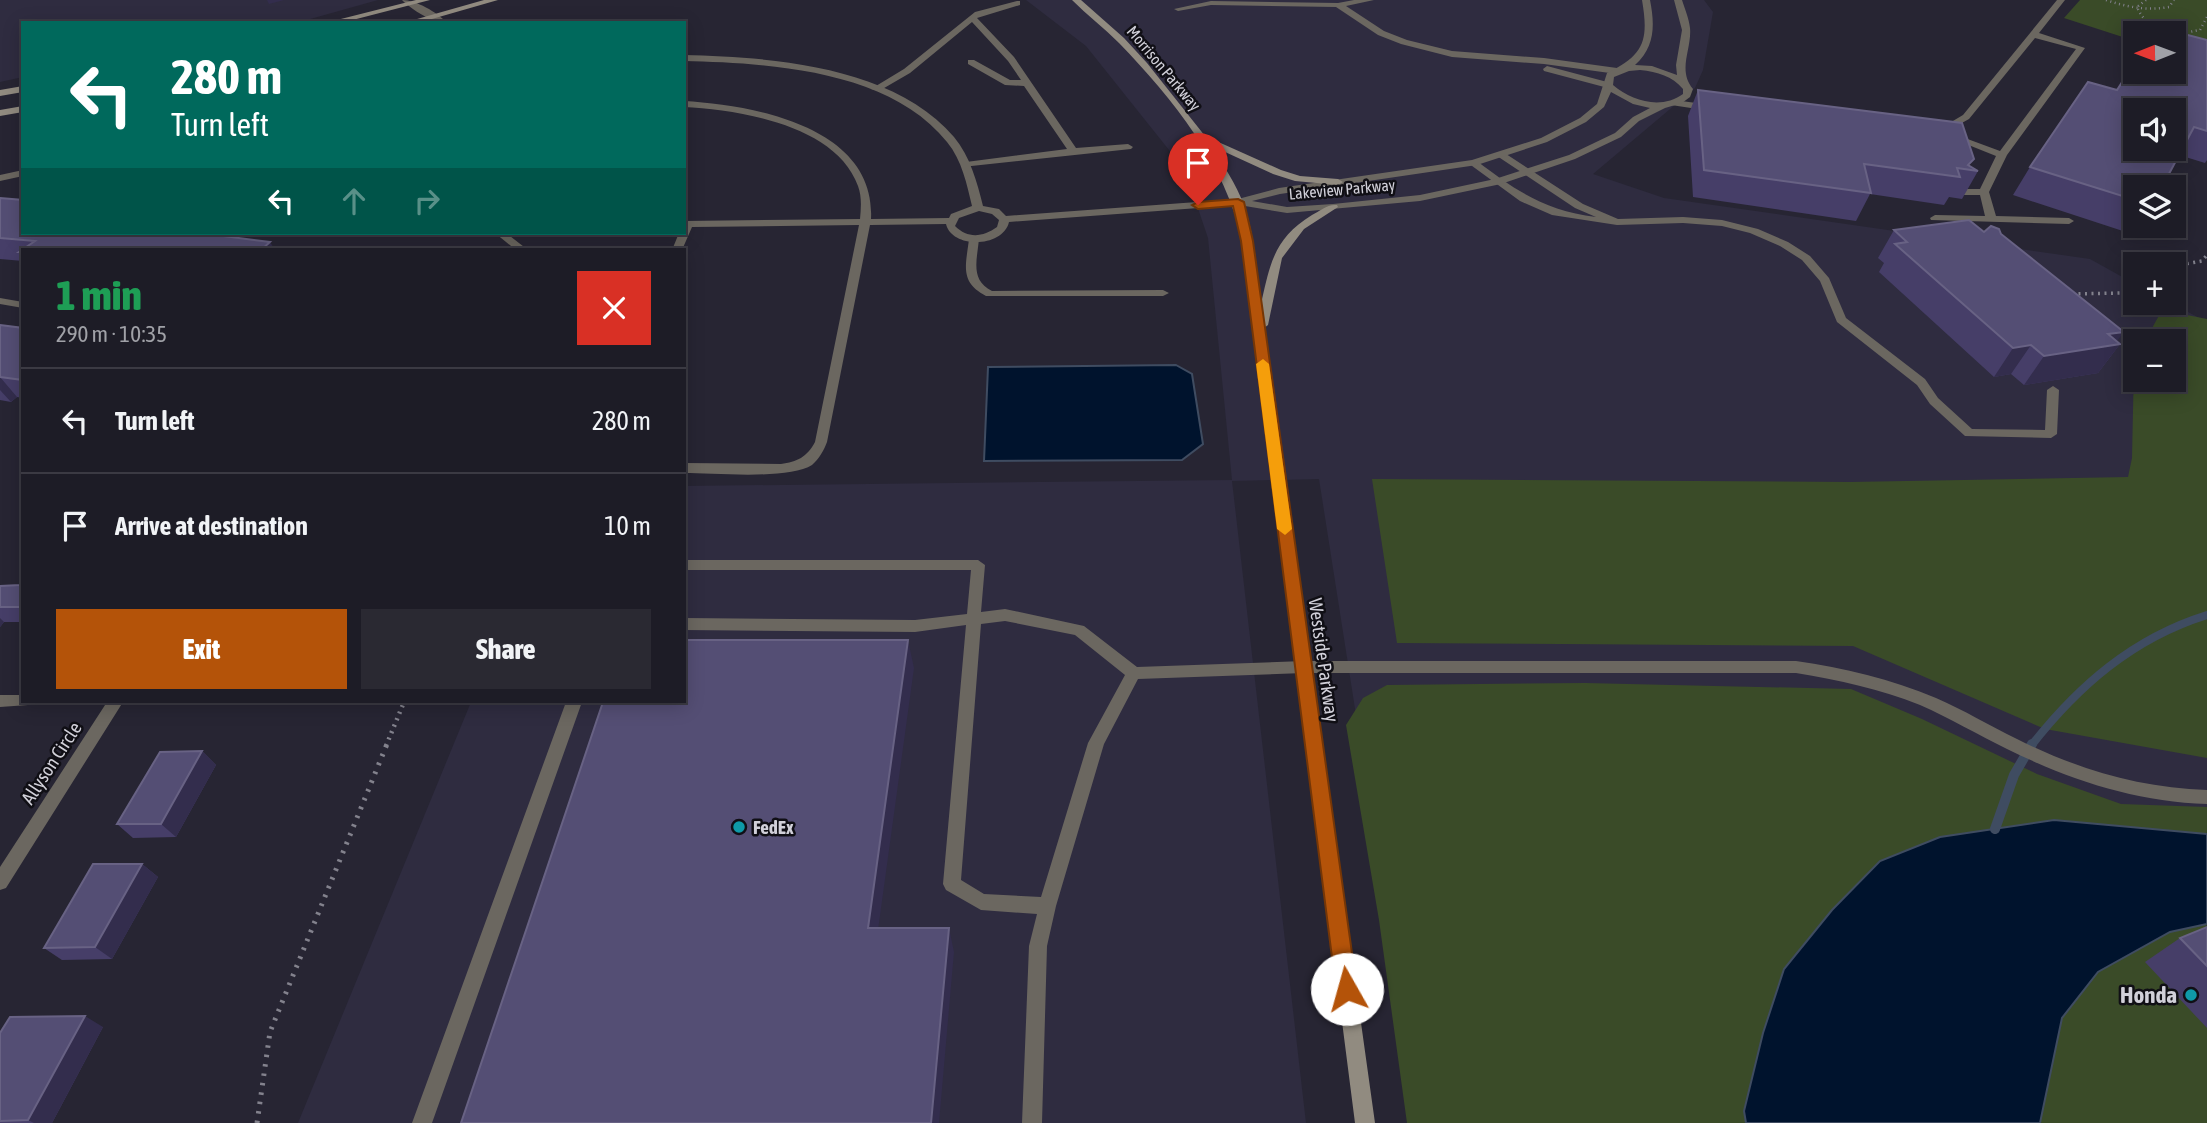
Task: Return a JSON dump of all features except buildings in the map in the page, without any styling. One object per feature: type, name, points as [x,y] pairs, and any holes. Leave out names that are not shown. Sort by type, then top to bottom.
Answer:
[{"type":"main road","points":[[337,21],[408,2],[426,0]]},
{"type":"main road","points":[[440,19],[494,0]]},
{"type":"main road","name":"Morrison Parkway","points":[[1076,0],[1120,38],[1217,159],[1238,202]]},
{"type":"main road","points":[[0,93],[21,89]]},
{"type":"main road","points":[[0,113],[21,108]]},
{"type":"main road","points":[[1200,138],[1277,172],[1299,179],[1338,182]]},
{"type":"main road","name":"Westside Parkway","points":[[1238,202],[1247,241],[1364,1123]]},
{"type":"main road","points":[[1259,337],[1277,258],[1300,227],[1333,207]]},
{"type":"street","points":[[435,0],[440,19]]},
{"type":"street","points":[[1178,9],[1211,3],[1338,5],[1370,0]]},
{"type":"street","points":[[1622,69],[1646,50],[1651,26],[1646,0]]},
{"type":"street","points":[[1674,103],[1687,95],[1688,86],[1680,65],[1686,30],[1678,0]]},
{"type":"street","points":[[1940,132],[1966,117],[2061,0]]},
{"type":"street","points":[[408,2],[440,19]]},
{"type":"street","points":[[876,89],[907,71],[972,18],[1017,2]]},
{"type":"street","points":[[1338,5],[1381,33],[1451,54],[1664,72],[1688,86]]},
{"type":"street","points":[[972,18],[1011,59],[1073,151]]},
{"type":"street","points":[[1990,219],[1984,192],[2002,155],[2081,48],[2032,34]]},
{"type":"street","points":[[686,58],[792,64],[876,89],[930,118],[950,138],[966,165],[978,208]]},
{"type":"street","points":[[1523,61],[1609,86],[1624,98],[1663,105],[1674,103],[1726,110]]},
{"type":"street","points":[[971,62],[1008,83],[1029,83]]},
{"type":"street","name":"Lakeview Parkway","points":[[1238,202],[1279,191],[1409,175],[1474,163],[1544,140],[1583,120],[1601,105],[1609,86],[1610,75],[1622,69]]},
{"type":"street","points":[[686,104],[754,112],[782,121],[828,143],[844,156],[863,185],[866,203],[865,223],[821,442],[816,455],[808,462],[789,469],[686,468]]},
{"type":"street","name":"Lakeview Parkway","points":[[1238,202],[1287,210],[1333,207],[1420,198],[1497,182],[1572,156],[1618,135],[1636,119],[1663,105]]},
{"type":"street","points":[[1927,131],[1940,132],[2002,155]]},
{"type":"street","points":[[966,165],[1073,151],[1128,148]]},
{"type":"street","points":[[1500,154],[1579,206],[1617,222]]},
{"type":"street","points":[[1474,163],[1535,207],[1560,215],[1617,222],[1683,220],[1722,223],[1754,231],[1784,244],[1805,258],[1825,280],[1841,320],[1921,382],[1934,401],[1969,433],[2050,434],[2053,390]]},
{"type":"street","points":[[0,178],[21,173]]},
{"type":"street","points":[[1960,192],[1984,192]]},
{"type":"street","points":[[686,225],[951,221],[961,212],[978,208],[995,211],[1004,219],[1238,202]]},
{"type":"street","points":[[1935,218],[2069,221]]},
{"type":"street","points":[[951,221],[953,231],[974,239],[998,233],[1002,229],[1004,219]]},
{"type":"street","points":[[502,235],[520,248]]},
{"type":"street","points":[[974,239],[970,279],[974,285],[990,294],[1163,293]]},
{"type":"street","points":[[0,301],[21,304]]},
{"type":"street","points":[[686,565],[978,565],[952,884],[981,902],[1047,906]]},
{"type":"street","points":[[686,624],[915,626],[1005,615],[1079,630],[1134,673],[1304,667],[1796,667],[1846,674],[1916,697],[2013,745],[2108,782],[2149,791],[2207,797]]},
{"type":"street","points":[[1032,1123],[1038,946],[1047,906],[1096,743],[1134,673]]},
{"type":"street","points":[[0,701],[21,701]]},
{"type":"street","name":"Allyson Circle","points":[[0,882],[114,703]]},
{"type":"street","points":[[422,1123],[574,703]]},
{"type":"path","points":[[2106,0],[2138,10],[2169,7],[2174,0]]},
{"type":"path","points":[[2144,21],[2137,7],[2146,0]]},
{"type":"path","points":[[2186,32],[2200,30],[2207,17]]},
{"type":"path","points":[[2186,36],[2191,37]]},
{"type":"path","points":[[2186,264],[2202,261],[2207,255]]},
{"type":"path","points":[[2068,294],[2121,293],[2123,290]]},
{"type":"path","points":[[257,1123],[270,1032],[404,703]]},
{"type":"shaded area","points":[[0,0],[378,0],[303,21],[21,21],[21,77],[0,82]]},
{"type":"shaded area","points":[[1026,0],[1704,0],[1713,12],[1703,70],[1695,88],[1593,174],[1664,198],[2090,259],[2123,277],[2123,315],[2186,315],[2186,311],[2207,322],[2207,1123],[1420,1123],[1319,479],[1232,481],[1306,1123],[298,1123],[471,703],[686,703],[686,486],[1232,480],[1208,238],[1185,170],[1086,46]]},
{"type":"green space","points":[[2080,0],[2207,0],[2207,64],[2186,44],[2186,21],[2123,21],[2123,37],[2064,18]]},
{"type":"green space","points":[[2159,315],[2186,315],[2207,319],[2207,758],[2045,729],[1853,646],[1397,643],[1372,479],[1850,482],[2128,477],[2132,458],[2133,392],[2186,392],[2186,329],[2152,329]]},
{"type":"green space","points":[[1585,683],[1851,689],[1922,719],[2037,774],[2121,804],[2207,807],[2207,1123],[1407,1123],[1379,920],[1346,725],[1363,698],[1387,685]]},
{"type":"water","points":[[1176,365],[1192,374],[1203,444],[1182,460],[984,461],[988,367]]},
{"type":"water","points":[[2054,820],[2207,834],[2207,924],[2170,932],[2098,972],[2062,1018],[2040,1123],[1746,1123],[1744,1111],[1763,1033],[1784,969],[1832,910],[1880,861],[1940,837]]},
{"type":"waterway","points":[[2031,746],[2068,703],[2109,667],[2155,637],[2207,615]]},
{"type":"waterway","points":[[1995,829],[2014,775],[2032,744]]},
{"type":"slow traffic","points":[[1263,364],[1285,529]]},
{"type":"place","name":"FedEx","points":[[739,827]]},
{"type":"place","name":"Honda","points":[[2191,995]]},
{"type":"route","points":[[1198,205],[1238,202],[1247,241],[1347,989]]}]
